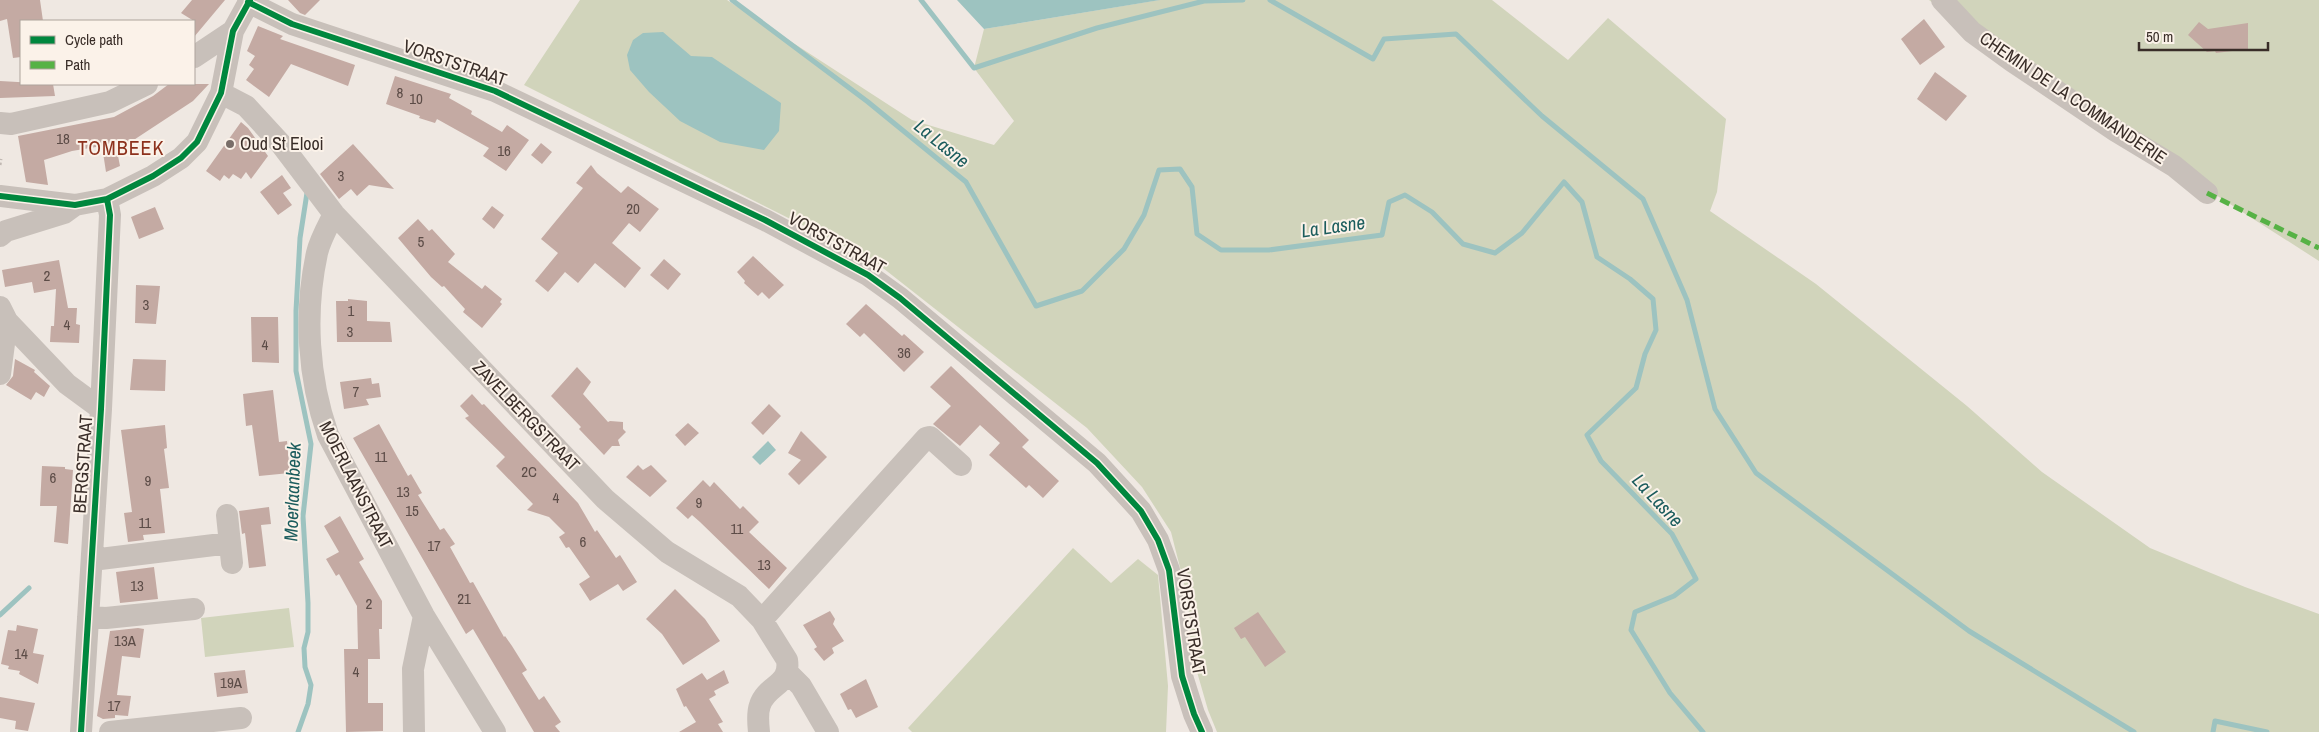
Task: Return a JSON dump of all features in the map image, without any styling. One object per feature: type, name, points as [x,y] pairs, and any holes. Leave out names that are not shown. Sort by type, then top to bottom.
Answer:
[{"type":"street","name":"CHEMIN DE LA COMMANDERIE","points":[[1942,0],[1968,27],[2004,55],[2116,131],[2174,166],[2206,193]]},
{"type":"street","points":[[0,196],[74,205],[107,199],[153,176],[181,158],[197,142],[222,93],[233,31],[249,1]]},
{"type":"street","name":"VORSTSTRAAT","points":[[249,1],[292,24],[495,91],[765,220],[868,275],[900,298],[1097,463],[1141,511],[1158,540],[1169,570],[1182,676],[1202,732]]},
{"type":"street","points":[[195,56],[233,31]]},
{"type":"street","points":[[0,123],[11,124],[110,102],[145,85]]},
{"type":"street","name":"ZAVELBERGSTRAAT","points":[[222,93],[246,106],[281,144],[334,214],[605,499],[667,552],[739,596],[762,620],[787,660],[787,672],[798,682],[828,732]]},
{"type":"street","name":"BERGSTRAAT","points":[[81,732],[101,409],[110,215],[107,199]]},
{"type":"street","points":[[0,236],[6,231],[64,213],[74,205]]},
{"type":"street","name":"MOERLAANSTRAAT","points":[[334,214],[318,252],[310,314],[312,370],[319,408],[328,435],[424,616],[495,732]]},
{"type":"street","points":[[4,314],[67,384],[101,409]]},
{"type":"street","points":[[0,374],[4,314]]},
{"type":"street","points":[[762,620],[926,438],[930,437],[961,465]]},
{"type":"street","points":[[92,560],[230,553],[226,515]]},
{"type":"street","points":[[88,617],[106,618],[194,609]]},
{"type":"street","points":[[414,732],[413,669],[424,616]]},
{"type":"street","points":[[759,732],[757,720],[760,704],[772,688],[785,678],[787,672]]},
{"type":"street","points":[[110,732],[241,718]]},
{"type":"path","points":[[0,165],[1,158]]},
{"type":"green space","points":[[580,0],[727,0],[912,120],[994,145],[1014,121],[974,68],[984,29],[1159,0],[1492,0],[1568,60],[1608,18],[1726,119],[1717,192],[1710,211],[1816,284],[1967,406],[2042,472],[2150,548],[2245,587],[2319,614],[2319,732],[1217,732],[1208,710],[1191,651],[1188,599],[1171,532],[1142,487],[1087,428],[874,261],[524,85]]},
{"type":"green space","points":[[1929,0],[2319,0],[2319,261],[2010,63]]},
{"type":"green space","points":[[1073,548],[1111,583],[1138,559],[1158,575],[1168,686],[1166,732],[912,732],[908,728]]},
{"type":"green space","points":[[289,608],[294,647],[205,657],[201,618]]},
{"type":"water","points":[[957,0],[1160,0],[984,29]]},
{"type":"water","points":[[663,32],[691,56],[712,57],[781,103],[779,131],[764,150],[720,142],[680,121],[649,92],[630,70],[627,55],[633,40],[643,33]]},
{"type":"water","points":[[768,441],[776,450],[760,465],[752,457]]},
{"type":"building","points":[[0,0],[40,0],[43,20],[20,20],[20,57],[13,58],[7,19],[0,21]]},
{"type":"building","points":[[192,0],[225,0],[195,36],[195,20],[181,13]]},
{"type":"building","points":[[288,0],[320,0],[305,15],[300,13]]},
{"type":"building","points":[[1924,19],[1945,47],[1920,65],[1901,39]]},
{"type":"building","points":[[2199,22],[2208,29],[2248,23],[2248,49],[2216,53],[2215,51],[2207,52],[2188,35]]},
{"type":"building","points":[[258,26],[283,36],[280,39],[355,65],[348,86],[291,64],[269,97],[246,80],[254,69],[249,65],[255,56],[247,51]]},
{"type":"building","points":[[1935,72],[1967,96],[1946,121],[1917,99]]},
{"type":"building","points":[[395,76],[451,94],[449,98],[472,111],[471,114],[502,132],[507,125],[529,140],[506,171],[483,156],[489,148],[437,119],[435,123],[386,104]]},
{"type":"building","points":[[0,81],[20,82],[20,85],[53,85],[55,96],[0,98]]},
{"type":"building","points":[[209,84],[193,101],[117,151],[120,166],[106,172],[102,146],[72,151],[44,160],[48,185],[26,182],[18,136],[114,117],[153,96],[168,85]]},
{"type":"building","points":[[241,122],[248,128],[268,156],[251,179],[246,172],[241,179],[233,174],[229,179],[224,175],[220,181],[206,171]]},
{"type":"building","points":[[541,143],[552,152],[542,164],[531,155]]},
{"type":"building","points":[[353,144],[394,189],[369,185],[357,196],[351,189],[339,199],[320,174]]},
{"type":"building","points":[[591,165],[597,173],[621,193],[628,186],[659,209],[640,232],[629,223],[612,243],[641,268],[625,288],[595,263],[578,283],[565,272],[548,292],[535,281],[558,253],[541,239],[583,188],[576,183]]},
{"type":"building","points":[[282,175],[291,188],[283,193],[292,205],[278,215],[260,192]]},
{"type":"building","points":[[492,206],[504,215],[494,229],[482,219]]},
{"type":"building","points":[[155,207],[164,229],[139,239],[131,217]]},
{"type":"building","points":[[418,219],[429,231],[432,229],[455,254],[448,262],[482,289],[485,285],[502,299],[500,302],[502,304],[482,328],[463,312],[465,309],[444,286],[442,287],[431,277],[398,238]]},
{"type":"building","points":[[753,256],[784,285],[769,299],[762,292],[758,296],[744,283],[745,281],[737,272]]},
{"type":"building","points":[[664,259],[681,274],[668,290],[650,275]]},
{"type":"building","points":[[59,260],[68,308],[77,308],[76,324],[80,325],[79,343],[50,342],[51,326],[54,326],[56,289],[34,293],[32,282],[5,287],[2,270]]},
{"type":"building","points":[[136,285],[160,286],[156,324],[135,323]]},
{"type":"building","points":[[348,299],[367,301],[367,321],[390,322],[392,342],[337,342],[336,301],[348,301]]},
{"type":"building","points":[[866,304],[902,336],[904,334],[924,352],[904,372],[864,333],[860,337],[846,324]]},
{"type":"building","points":[[251,317],[278,317],[279,363],[252,362]]},
{"type":"building","points":[[15,359],[35,370],[34,372],[50,386],[44,397],[36,392],[31,400],[6,385],[13,376]]},
{"type":"building","points":[[133,359],[166,360],[165,391],[130,390]]},
{"type":"building","points":[[951,366],[1029,440],[1022,447],[1059,481],[1043,498],[1029,485],[1026,488],[989,455],[1000,443],[980,425],[960,446],[933,424],[951,406],[930,387]]},
{"type":"building","points":[[577,367],[591,382],[583,394],[608,422],[623,422],[623,429],[626,432],[618,440],[620,446],[612,446],[604,455],[579,429],[581,427],[551,396]]},
{"type":"building","points":[[371,378],[372,384],[379,383],[381,397],[366,399],[369,405],[344,409],[340,382]]},
{"type":"building","points":[[273,390],[279,442],[287,441],[290,473],[259,476],[252,425],[246,426],[243,394]]},
{"type":"building","points":[[472,394],[482,405],[484,404],[578,503],[595,532],[597,530],[616,558],[620,555],[637,582],[623,591],[618,584],[590,601],[579,584],[590,577],[569,547],[566,548],[559,537],[565,533],[549,517],[527,510],[533,504],[496,466],[505,457],[465,418],[469,416],[460,406]]},
{"type":"building","points":[[769,404],[781,416],[763,435],[751,423]]},
{"type":"building","points":[[688,423],[699,433],[685,446],[675,435]]},
{"type":"building","points":[[379,424],[408,476],[411,474],[422,493],[418,495],[440,530],[444,528],[455,544],[450,547],[470,583],[473,582],[504,637],[527,670],[522,673],[539,700],[544,696],[561,722],[555,726],[560,732],[534,732],[473,629],[466,634],[353,438]]},
{"type":"building","points":[[165,425],[167,448],[164,449],[169,488],[160,489],[165,533],[143,535],[144,540],[128,542],[124,513],[132,512],[121,430]]},
{"type":"building","points":[[801,431],[827,457],[799,485],[788,474],[801,460],[788,453]]},
{"type":"building","points":[[638,465],[643,470],[651,465],[667,481],[650,497],[626,477]]},
{"type":"building","points":[[42,466],[65,467],[65,469],[73,470],[68,544],[54,542],[57,506],[40,506]]},
{"type":"building","points":[[703,480],[710,487],[714,482],[740,509],[743,506],[759,522],[749,532],[787,568],[769,589],[692,515],[688,519],[676,508]]},
{"type":"building","points":[[269,507],[271,524],[261,525],[266,566],[249,568],[245,533],[242,534],[239,511]]},
{"type":"building","points":[[340,516],[364,559],[359,562],[382,601],[382,629],[379,629],[380,659],[368,659],[368,703],[383,703],[383,731],[346,732],[344,649],[358,649],[357,606],[339,574],[336,576],[326,559],[339,552],[324,526]]},
{"type":"building","points":[[154,567],[158,599],[120,603],[116,572]]},
{"type":"building","points":[[675,589],[705,619],[720,641],[683,665],[662,634],[646,619]]},
{"type":"building","points":[[830,611],[835,619],[833,624],[844,641],[832,648],[834,653],[824,661],[814,649],[817,647],[803,625]]},
{"type":"building","points":[[1258,612],[1286,652],[1265,667],[1245,637],[1241,639],[1234,628]]},
{"type":"building","points":[[17,625],[38,629],[33,653],[44,655],[38,684],[19,674],[20,671],[8,669],[9,666],[1,664],[8,630],[16,631]]},
{"type":"building","points":[[144,629],[140,658],[122,656],[117,695],[131,696],[128,716],[115,715],[115,718],[103,719],[97,716],[110,631]]},
{"type":"building","points":[[245,670],[248,693],[217,697],[214,673]]},
{"type":"building","points":[[724,670],[729,683],[714,691],[716,695],[709,699],[723,722],[718,724],[723,732],[679,732],[696,722],[686,706],[684,707],[676,689],[702,673],[707,680]]},
{"type":"building","points":[[866,679],[878,707],[856,718],[851,709],[848,710],[840,694]]},
{"type":"building","points":[[0,697],[35,703],[28,731],[15,729],[16,721],[0,718]]},
{"type":"waterway","name":"La Lasne","points":[[732,0],[868,102],[966,182],[1036,306],[1082,291],[1124,249],[1144,215],[1159,170],[1180,169],[1192,187],[1197,234],[1221,250],[1269,250],[1382,235],[1389,202],[1405,195],[1432,212],[1463,244],[1495,253],[1522,233],[1564,182],[1582,202],[1597,257],[1630,279],[1653,299],[1656,330],[1645,354],[1636,388],[1587,435],[1601,461],[1672,534],[1696,579],[1674,596],[1635,612],[1631,630],[1670,693],[1703,732]]},
{"type":"waterway","points":[[921,0],[974,68],[1097,28],[1204,1],[1243,0]]},
{"type":"waterway","points":[[1270,0],[1373,59],[1384,39],[1456,34],[1542,116],[1643,199],[1687,300],[1715,409],[1756,473],[1969,631],[2134,732]]},
{"type":"waterway","name":"Moerlaanbeek","points":[[298,732],[308,704],[311,685],[305,667],[304,648],[308,632],[308,603],[303,516],[311,444],[296,371],[296,311],[300,238],[307,193]]},
{"type":"waterway","points":[[0,615],[29,588]]},
{"type":"waterway","points":[[2213,732],[2215,721],[2267,732]]},
{"type":"marked path","points":[[2207,193],[2319,248]]},
{"type":"cycle path","points":[[0,196],[75,205],[107,199],[153,176],[181,158],[197,142],[221,93],[233,31],[250,0]]},
{"type":"cycle path","points":[[248,2],[292,24],[495,91],[765,220],[868,275],[900,298],[1097,463],[1141,511],[1158,540],[1169,570],[1182,676],[1202,732]]},
{"type":"cycle path","points":[[81,732],[101,409],[110,215],[107,199]]},
{"type":"place","name":"Oud St Elooi","points":[[230,144]]},
{"type":"district","name":"TOMBEEK","points":[[121,148]]}]
